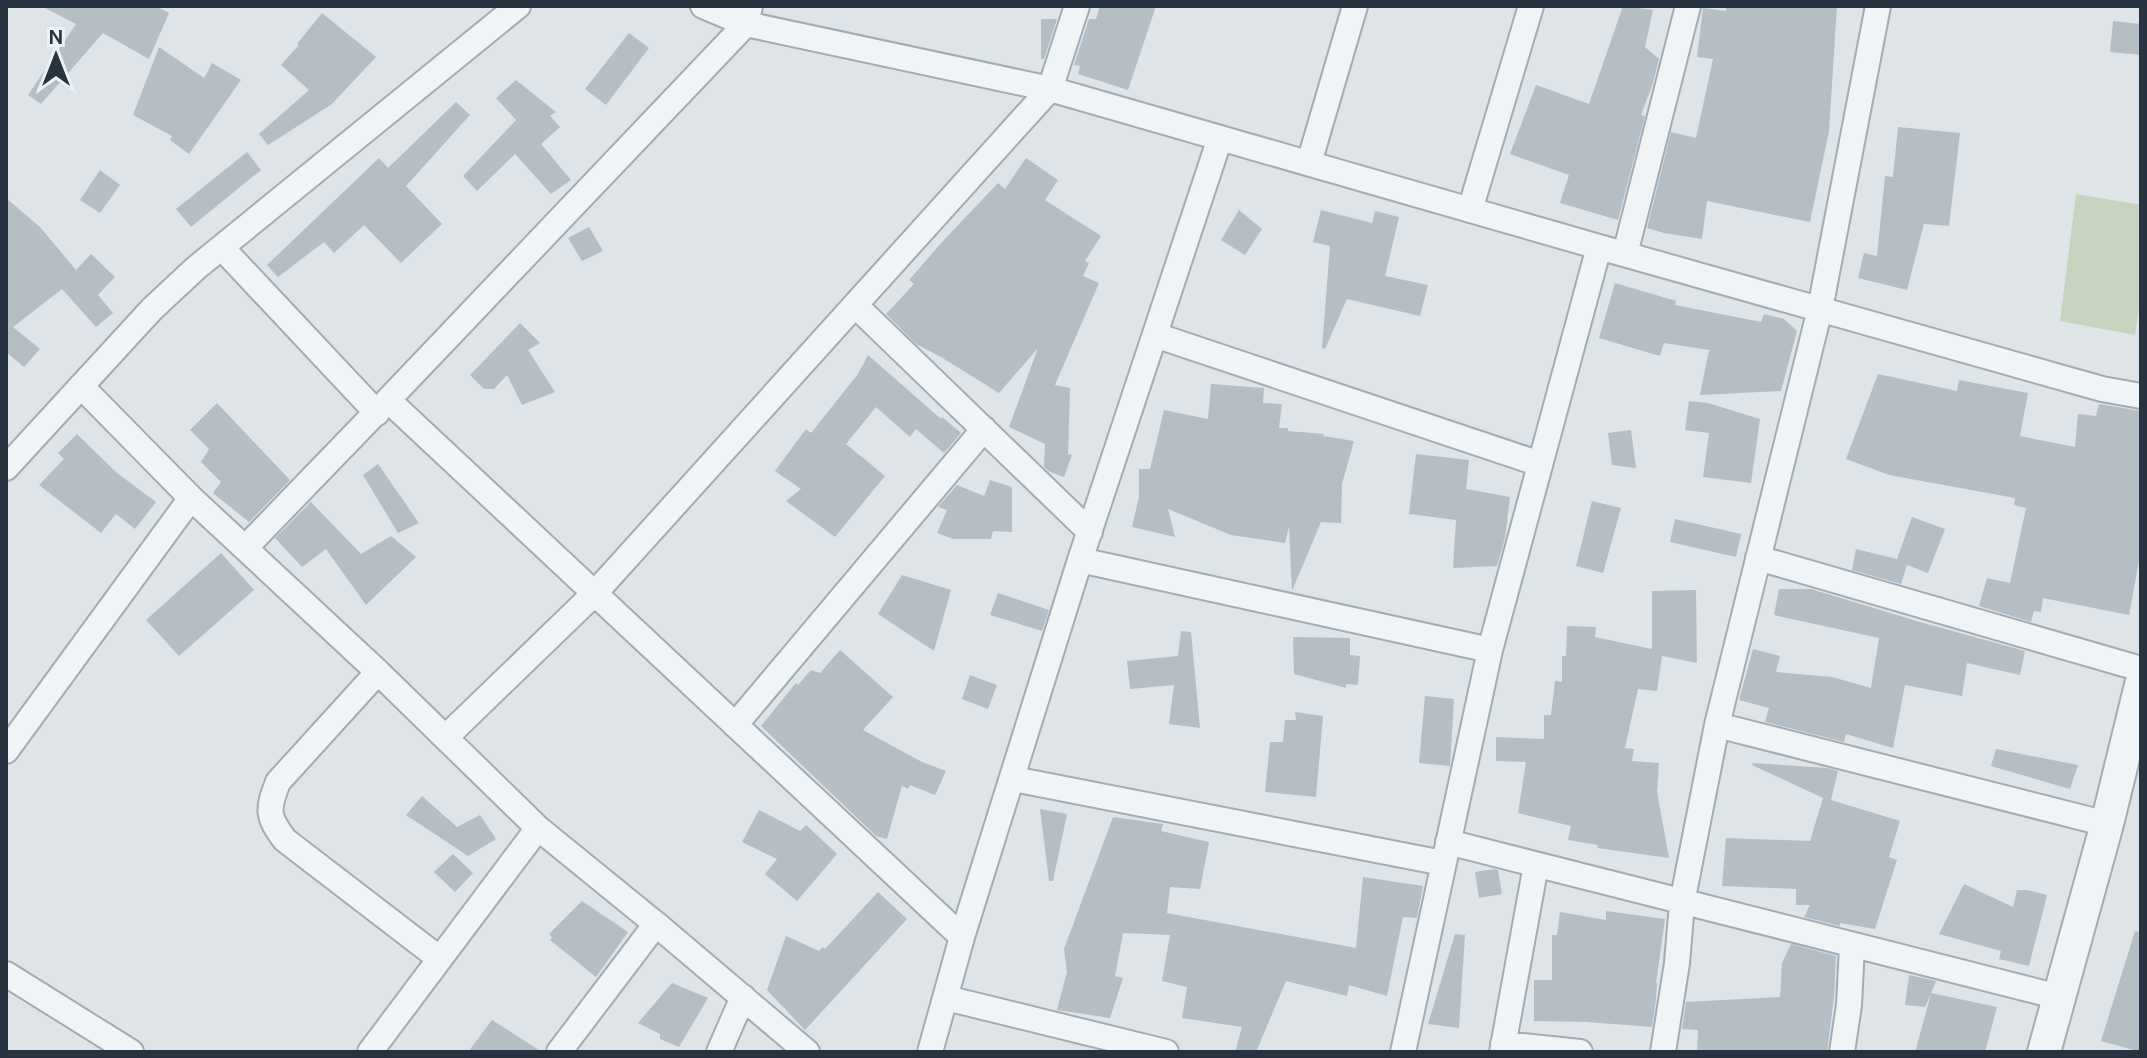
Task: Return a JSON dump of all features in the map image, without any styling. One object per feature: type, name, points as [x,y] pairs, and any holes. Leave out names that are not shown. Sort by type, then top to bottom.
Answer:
[{"type":"street","points":[[6,468],[152,309],[196,268],[518,6]]},
{"type":"street","points":[[703,6],[1050,89],[2102,389],[2141,396]]},
{"type":"street","points":[[446,737],[595,593],[1050,89],[1077,6]]},
{"type":"street","points":[[1309,163],[1355,6]]},
{"type":"street","points":[[1470,210],[1531,6]]},
{"type":"street","points":[[1625,254],[1688,6]]},
{"type":"street","points":[[1663,1052],[1677,963],[1682,903],[1717,725],[1820,309],[1878,6]]},
{"type":"street","points":[[246,547],[748,15]]},
{"type":"street","points":[[930,1052],[962,937],[1080,560],[1220,138]]},
{"type":"street","points":[[1403,1052],[1490,650],[1599,247]]},
{"type":"street","points":[[222,248],[382,406],[595,593],[962,937]]},
{"type":"street","points":[[855,305],[1090,532]]},
{"type":"street","points":[[1155,335],[1540,464]]},
{"type":"street","points":[[81,386],[191,498],[378,672],[538,828],[807,1052]]},
{"type":"street","points":[[735,725],[984,429]]},
{"type":"street","points":[[6,751],[191,498]]},
{"type":"street","points":[[1758,558],[2141,669]]},
{"type":"street","points":[[1080,560],[1490,650]]},
{"type":"street","points":[[378,672],[278,782],[269,803],[272,822],[285,840],[440,959]]},
{"type":"street","points":[[2044,1052],[2107,824],[2141,685]]},
{"type":"street","points":[[1717,725],[2107,824]]},
{"type":"street","points":[[1013,779],[1536,865],[2059,997]]},
{"type":"street","points":[[370,1052],[538,828]]},
{"type":"street","points":[[1536,865],[1502,1048],[1580,1052]]},
{"type":"street","points":[[559,1052],[656,924]]},
{"type":"street","points":[[1842,1052],[1849,1005],[1852,946]]},
{"type":"street","points":[[6,974],[131,1052]]},
{"type":"street","points":[[719,1052],[743,997]]},
{"type":"street","points":[[946,998],[1166,1052]]},
{"type":"green space","points":[[2076,194],[2141,205],[2141,293],[2135,335],[2060,321]]},
{"type":"building","points":[[41,6],[156,6],[169,13],[149,59],[103,33],[41,104],[28,95],[76,24]]},
{"type":"building","points":[[1100,6],[1156,6],[1128,90],[1078,74],[1080,66],[1074,65],[1089,19],[1096,19]]},
{"type":"building","points":[[1623,6],[1653,10],[1645,47],[1659,59],[1641,115],[1645,116],[1618,220],[1560,203],[1569,175],[1510,154],[1536,85],[1589,104]]},
{"type":"building","points":[[1726,6],[1837,6],[1829,131],[1810,222],[1707,201],[1702,239],[1647,228],[1671,132],[1696,138],[1713,59],[1697,57],[1703,8],[1726,11]]},
{"type":"building","points":[[322,13],[376,57],[332,104],[268,145],[259,134],[309,90],[281,65]]},
{"type":"building","points":[[1041,19],[1057,19],[1044,59],[1041,59]]},
{"type":"building","points":[[2113,21],[2141,24],[2141,55],[2110,52]]},
{"type":"building","points":[[629,33],[649,48],[606,105],[585,89]]},
{"type":"building","points":[[159,47],[204,78],[212,63],[241,80],[189,154],[170,140],[172,136],[133,115]]},
{"type":"building","points":[[516,80],[556,112],[550,116],[560,127],[541,144],[571,180],[551,194],[515,154],[477,191],[463,176],[516,120],[496,98]]},
{"type":"building","points":[[456,102],[470,115],[406,186],[442,224],[401,263],[364,225],[334,253],[324,242],[278,277],[267,265],[379,158],[388,168]]},
{"type":"building","points":[[1898,127],[1960,133],[1949,226],[1924,224],[1907,290],[1858,278],[1864,253],[1877,256],[1885,176],[1893,177]]},
{"type":"building","points":[[247,152],[261,170],[191,227],[176,209]]},
{"type":"building","points":[[1026,158],[1058,180],[1045,200],[1101,236],[1085,261],[1089,263],[1083,276],[1099,283],[1055,385],[1070,388],[1068,454],[1072,455],[1064,477],[1044,467],[1045,444],[1009,427],[1038,348],[999,393],[916,344],[886,314],[914,284],[909,280],[943,241],[998,183],[1005,189]]},
{"type":"building","points":[[100,170],[120,185],[100,213],[80,200]]},
{"type":"building","points":[[6,198],[40,227],[76,270],[91,254],[115,277],[98,295],[113,313],[96,327],[62,289],[13,327],[40,349],[24,367],[6,352]]},
{"type":"building","points":[[1239,210],[1262,229],[1245,255],[1221,240]]},
{"type":"building","points":[[1321,210],[1372,223],[1375,211],[1399,217],[1385,276],[1428,285],[1420,316],[1347,299],[1325,349],[1322,348],[1330,246],[1313,242]]},
{"type":"building","points":[[589,227],[603,251],[582,261],[568,238]]},
{"type":"building","points":[[1615,283],[1676,301],[1675,305],[1761,322],[1764,314],[1784,319],[1797,331],[1781,391],[1700,395],[1709,350],[1664,343],[1660,356],[1599,338]]},
{"type":"building","points":[[520,323],[540,343],[528,350],[555,392],[522,405],[507,375],[494,389],[484,389],[470,375]]},
{"type":"building","points":[[868,355],[961,433],[944,453],[916,429],[910,437],[876,407],[846,444],[885,476],[835,537],[786,501],[801,489],[775,471],[806,429],[811,433],[858,374]]},
{"type":"building","points":[[1878,374],[1957,391],[1959,380],[2028,393],[2020,436],[2075,447],[2078,414],[2096,416],[2099,404],[2141,411],[2141,550],[2129,615],[2043,598],[2041,612],[2034,611],[2031,622],[1979,606],[1987,578],[2010,583],[2026,508],[2014,505],[2015,498],[1889,475],[1846,459]]},
{"type":"building","points":[[1211,384],[1264,388],[1263,403],[1282,404],[1279,428],[1354,441],[1342,484],[1341,523],[1321,522],[1292,591],[1289,527],[1285,543],[1231,535],[1168,509],[1175,537],[1132,527],[1139,497],[1139,469],[1150,469],[1164,410],[1208,419]]},
{"type":"building","points":[[1689,401],[1708,403],[1760,419],[1751,483],[1703,477],[1709,433],[1685,430]]},
{"type":"building","points":[[217,403],[290,480],[249,522],[213,493],[221,482],[201,462],[209,449],[190,430]]},
{"type":"building","points":[[1631,430],[1636,468],[1612,465],[1608,433]]},
{"type":"building","points":[[77,434],[117,473],[156,502],[135,529],[116,514],[101,533],[39,485],[64,459],[58,453]]},
{"type":"building","points":[[1416,454],[1469,460],[1466,489],[1510,497],[1505,538],[1497,566],[1453,568],[1456,520],[1409,514]]},
{"type":"building","points":[[378,464],[419,523],[398,533],[363,475]]},
{"type":"building","points":[[990,480],[1012,487],[1012,532],[993,531],[991,539],[953,539],[937,533],[947,510],[938,507],[957,485],[984,496]]},
{"type":"building","points":[[1592,501],[1621,508],[1603,573],[1576,566]]},
{"type":"building","points":[[311,502],[361,554],[391,536],[416,557],[366,605],[326,549],[302,567],[275,538]]},
{"type":"building","points":[[1912,517],[1945,529],[1928,573],[1907,565],[1901,584],[1852,570],[1856,549],[1897,559]]},
{"type":"building","points":[[1675,519],[1741,534],[1736,557],[1670,542]]},
{"type":"building","points":[[221,553],[254,590],[179,656],[146,620]]},
{"type":"building","points":[[902,575],[951,590],[934,651],[878,614]]},
{"type":"building","points":[[1779,589],[1811,589],[2025,651],[2020,675],[1967,663],[1962,696],[1905,685],[1893,748],[1846,734],[1844,742],[1765,722],[1769,708],[1739,700],[1753,649],[1780,656],[1776,672],[1832,677],[1871,688],[1879,638],[1774,615]]},
{"type":"building","points":[[1696,590],[1697,663],[1662,656],[1657,691],[1638,689],[1625,748],[1634,749],[1632,761],[1659,763],[1657,792],[1669,858],[1597,848],[1598,845],[1568,840],[1571,826],[1518,813],[1526,762],[1496,761],[1496,737],[1544,739],[1544,715],[1551,715],[1555,681],[1562,682],[1567,626],[1596,627],[1595,637],[1652,649],[1652,591]]},
{"type":"building","points":[[998,593],[1049,610],[1042,631],[990,615]]},
{"type":"building","points":[[1181,631],[1191,632],[1200,728],[1169,724],[1174,685],[1130,689],[1127,661],[1178,656]]},
{"type":"building","points":[[1293,637],[1350,638],[1350,655],[1360,656],[1358,685],[1346,684],[1346,688],[1294,674]]},
{"type":"building","points":[[840,650],[893,697],[863,730],[922,762],[946,771],[935,795],[910,785],[908,789],[902,786],[887,839],[876,836],[761,726],[796,683],[798,685],[811,670],[820,673]]},
{"type":"building","points":[[970,675],[997,685],[988,709],[962,699]]},
{"type":"building","points":[[1425,696],[1454,699],[1450,766],[1419,763]]},
{"type":"building","points":[[1295,712],[1323,716],[1316,797],[1265,792],[1270,742],[1283,742],[1285,720],[1296,720]]},
{"type":"building","points":[[1996,749],[2078,765],[2070,789],[1991,766]]},
{"type":"building","points":[[1753,763],[1838,771],[1831,800],[1900,821],[1889,857],[1897,860],[1875,929],[1840,923],[1840,926],[1804,917],[1810,905],[1796,905],[1796,889],[1722,886],[1726,838],[1810,841],[1823,798]]},
{"type":"building","points":[[422,796],[457,827],[480,815],[496,839],[468,856],[406,815]]},
{"type":"building","points":[[1040,809],[1067,814],[1053,881],[1049,881]]},
{"type":"building","points":[[759,810],[800,831],[806,825],[837,854],[797,901],[765,874],[777,859],[742,842]]},
{"type":"building","points":[[1113,817],[1163,824],[1161,831],[1209,842],[1200,889],[1170,887],[1167,913],[1356,948],[1363,877],[1423,886],[1417,918],[1403,917],[1387,996],[1349,985],[1347,996],[1286,981],[1256,1052],[1235,1052],[1242,1027],[1182,1018],[1187,987],[1162,981],[1170,935],[1123,933],[1115,976],[1123,978],[1110,1018],[1057,1010],[1067,972],[1064,949]]},
{"type":"building","points":[[453,854],[473,873],[455,892],[434,872]]},
{"type":"building","points":[[1498,870],[1502,894],[1479,898],[1475,872]]},
{"type":"building","points":[[1964,884],[2013,907],[2017,890],[2047,895],[2029,966],[1999,959],[2001,951],[1939,934]]},
{"type":"building","points":[[878,892],[907,919],[805,1030],[767,990],[786,936],[819,951],[823,947],[825,949]]},
{"type":"building","points":[[582,901],[628,932],[596,977],[550,940],[552,937],[549,934]]},
{"type":"building","points":[[1606,911],[1665,919],[1652,1027],[1534,1021],[1534,980],[1552,980],[1552,935],[1557,935],[1560,912],[1606,920]]},
{"type":"building","points":[[2135,931],[2141,932],[2141,1052],[2101,1041]]},
{"type":"building","points":[[1455,934],[1465,935],[1459,1028],[1428,1024]]},
{"type":"building","points":[[1791,944],[1836,956],[1827,1052],[1697,1052],[1698,1030],[1682,1029],[1686,1002],[1780,997],[1782,963]]},
{"type":"building","points":[[1909,975],[1936,981],[1931,993],[1997,1007],[1985,1052],[1915,1052],[1931,994],[1925,1007],[1905,1005]]},
{"type":"building","points":[[672,983],[708,998],[679,1047],[660,1039],[660,1034],[638,1023]]},
{"type":"building","points":[[492,1020],[542,1052],[468,1052]]}]
